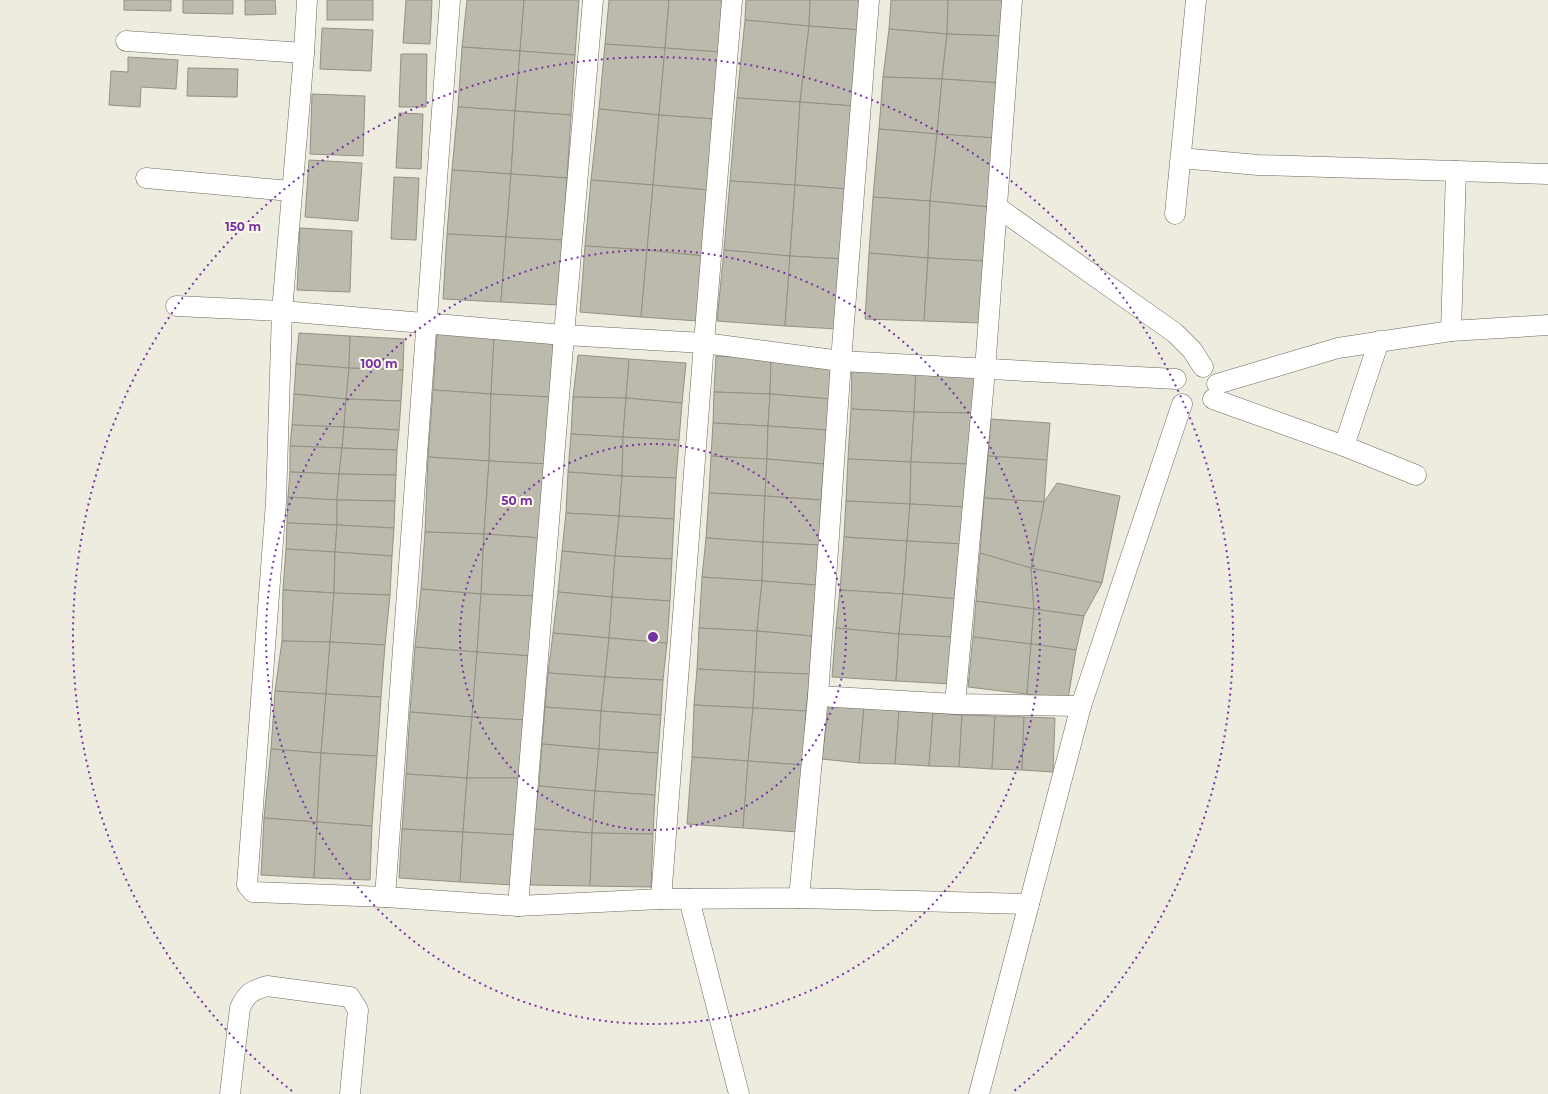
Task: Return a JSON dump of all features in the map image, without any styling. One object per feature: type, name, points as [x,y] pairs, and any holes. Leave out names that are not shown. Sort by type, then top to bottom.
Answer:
[{"type":"street","points":[[307,0],[304,53],[291,191],[282,311],[276,502],[247,885],[253,892],[385,897],[518,906],[661,899],[799,898],[1029,904]]},
{"type":"street","points":[[385,897],[450,0]]},
{"type":"street","points":[[518,906],[564,335],[593,0]]},
{"type":"street","points":[[661,899],[732,0]]},
{"type":"street","points":[[799,898],[818,696],[841,361],[869,0]]},
{"type":"street","points":[[955,704],[985,370],[1012,0]]},
{"type":"street","points":[[1175,214],[1196,0]]},
{"type":"street","points":[[126,41],[304,53]]},
{"type":"street","points":[[1181,158],[1258,165],[1548,174]]},
{"type":"street","points":[[1451,331],[1456,171]]},
{"type":"street","points":[[146,178],[291,191]]},
{"type":"street","points":[[997,207],[1175,334],[1192,350],[1203,366],[1215,376],[1215,392],[1208,405],[1202,408],[1188,408],[1182,404],[1175,392],[1176,379],[1182,370],[1192,366],[1203,366]]},
{"type":"street","points":[[176,306],[282,311],[564,335],[704,343],[841,361],[985,370],[1176,379]]},
{"type":"street","points":[[1215,392],[1338,348],[1451,331],[1548,325]]},
{"type":"street","points":[[1344,446],[1379,341]]},
{"type":"street","points":[[1215,392],[1416,475]]},
{"type":"street","points":[[979,1094],[1081,706],[1182,404]]},
{"type":"street","points":[[818,696],[955,704],[1081,706]]},
{"type":"street","points":[[689,899],[739,1094]]},
{"type":"street","points":[[230,1094],[240,1008],[246,996],[254,990],[267,986],[350,997],[358,1010],[350,1094]]},
{"type":"building","points":[[124,0],[171,0],[171,11],[124,10]]},
{"type":"building","points":[[183,0],[233,0],[233,14],[183,13]]},
{"type":"building","points":[[245,0],[275,0],[276,14],[245,15]]},
{"type":"building","points":[[327,0],[373,0],[373,20],[327,20]]},
{"type":"building","points":[[406,0],[432,0],[430,44],[403,43]]},
{"type":"building","points":[[467,0],[524,0],[520,51],[462,47]]},
{"type":"building","points":[[524,0],[579,0],[575,55],[520,51]]},
{"type":"building","points":[[609,0],[669,0],[665,48],[605,44]]},
{"type":"building","points":[[669,0],[725,0],[720,52],[665,48]]},
{"type":"building","points":[[746,0],[810,0],[809,26],[745,20]]},
{"type":"building","points":[[810,0],[862,0],[861,30],[809,26]]},
{"type":"building","points":[[891,0],[948,0],[947,34],[889,29]]},
{"type":"building","points":[[948,0],[1006,0],[1004,36],[947,34]]},
{"type":"building","points":[[745,20],[809,26],[800,102],[737,98]]},
{"type":"building","points":[[809,26],[861,30],[854,106],[800,102]]},
{"type":"building","points":[[322,28],[373,30],[371,71],[320,69]]},
{"type":"building","points":[[889,29],[947,34],[942,79],[883,77]]},
{"type":"building","points":[[947,34],[1004,36],[1002,83],[942,79]]},
{"type":"building","points":[[605,44],[665,48],[659,115],[599,109]]},
{"type":"building","points":[[462,47],[520,51],[515,111],[458,107]]},
{"type":"building","points":[[665,48],[720,52],[715,119],[659,115]]},
{"type":"building","points":[[520,51],[575,55],[571,115],[515,111]]},
{"type":"building","points":[[401,54],[427,54],[426,107],[399,107]]},
{"type":"building","points":[[128,57],[178,60],[176,89],[141,87],[140,107],[109,105],[111,71],[128,72]]},
{"type":"building","points":[[188,68],[238,69],[237,97],[187,96]]},
{"type":"building","points":[[883,77],[942,79],[937,134],[879,129]]},
{"type":"building","points":[[942,79],[1002,83],[996,138],[937,134]]},
{"type":"building","points":[[312,94],[365,96],[363,156],[310,154]]},
{"type":"building","points":[[737,98],[800,102],[795,185],[730,181]]},
{"type":"building","points":[[800,102],[854,106],[848,189],[795,185]]},
{"type":"building","points":[[458,107],[515,111],[511,174],[452,170]]},
{"type":"building","points":[[599,109],[659,115],[653,185],[591,180]]},
{"type":"building","points":[[515,111],[571,115],[567,178],[511,174]]},
{"type":"building","points":[[399,113],[423,114],[421,169],[396,168]]},
{"type":"building","points":[[659,115],[715,119],[709,190],[653,185]]},
{"type":"building","points":[[879,129],[937,134],[930,201],[873,197]]},
{"type":"building","points":[[937,134],[996,138],[990,207],[930,201]]},
{"type":"building","points":[[309,160],[362,163],[358,221],[305,217]]},
{"type":"building","points":[[452,170],[511,174],[506,237],[447,234]]},
{"type":"building","points":[[511,174],[567,178],[563,240],[506,237]]},
{"type":"building","points":[[394,177],[419,178],[416,240],[391,239]]},
{"type":"building","points":[[591,180],[653,185],[647,250],[585,246]]},
{"type":"building","points":[[730,181],[795,185],[790,256],[724,250]]},
{"type":"building","points":[[653,185],[709,190],[704,256],[647,250]]},
{"type":"building","points":[[795,185],[848,189],[843,259],[790,256]]},
{"type":"building","points":[[873,197],[930,201],[928,258],[869,253]]},
{"type":"building","points":[[930,201],[990,207],[985,261],[928,258]]},
{"type":"building","points":[[300,228],[352,231],[350,292],[297,290]]},
{"type":"building","points":[[447,234],[506,237],[501,302],[443,299]]},
{"type":"building","points":[[506,237],[563,240],[559,305],[501,302]]},
{"type":"building","points":[[585,246],[647,250],[641,317],[580,312]]},
{"type":"building","points":[[647,250],[704,256],[698,321],[641,317]]},
{"type":"building","points":[[724,250],[790,256],[785,326],[717,321]]},
{"type":"building","points":[[869,253],[928,258],[924,321],[865,319]]},
{"type":"building","points":[[790,256],[843,259],[838,329],[785,326]]},
{"type":"building","points":[[928,258],[985,261],[981,323],[924,321]]},
{"type":"building","points":[[299,333],[350,336],[349,368],[296,364]]},
{"type":"building","points":[[437,334],[494,337],[491,394],[433,390]]},
{"type":"building","points":[[350,336],[404,339],[403,370],[349,368]]},
{"type":"building","points":[[494,337],[556,342],[552,397],[491,394]]},
{"type":"building","points":[[578,355],[629,359],[626,398],[573,397]]},
{"type":"building","points":[[716,356],[771,359],[770,394],[714,392]]},
{"type":"building","points":[[629,359],[686,363],[682,403],[626,398]]},
{"type":"building","points":[[771,359],[832,362],[830,399],[770,394]]},
{"type":"building","points":[[296,364],[349,368],[346,399],[294,394]]},
{"type":"building","points":[[852,364],[916,367],[914,412],[851,409]]},
{"type":"building","points":[[916,367],[975,372],[973,413],[914,412]]},
{"type":"building","points":[[349,368],[403,370],[401,401],[346,399]]},
{"type":"building","points":[[433,390],[491,394],[489,461],[428,457]]},
{"type":"building","points":[[714,392],[770,394],[768,426],[713,423]]},
{"type":"building","points":[[294,394],[346,399],[344,427],[292,425]]},
{"type":"building","points":[[491,394],[552,397],[548,464],[489,461]]},
{"type":"building","points":[[770,394],[830,399],[827,430],[768,426]]},
{"type":"building","points":[[573,397],[626,398],[623,437],[571,434]]},
{"type":"building","points":[[626,398],[682,403],[679,440],[623,437]]},
{"type":"building","points":[[346,399],[401,401],[399,430],[344,427]]},
{"type":"building","points":[[851,409],[914,412],[911,462],[848,459]]},
{"type":"building","points":[[914,412],[973,413],[969,464],[911,462]]},
{"type":"building","points":[[991,419],[1050,423],[1047,460],[988,456]]},
{"type":"building","points":[[713,423],[768,426],[767,459],[711,456]]},
{"type":"building","points":[[292,425],[344,427],[342,448],[290,446]]},
{"type":"building","points":[[768,426],[827,430],[824,464],[767,459]]},
{"type":"building","points":[[344,427],[399,430],[397,450],[342,448]]},
{"type":"building","points":[[571,434],[623,437],[622,476],[568,472]]},
{"type":"building","points":[[623,437],[679,440],[676,478],[622,476]]},
{"type":"building","points":[[290,446],[342,448],[339,474],[290,472]]},
{"type":"building","points":[[342,448],[397,450],[396,475],[339,474]]},
{"type":"building","points":[[711,456],[767,459],[765,496],[709,493]]},
{"type":"building","points":[[988,456],[1047,460],[1044,502],[984,498]]},
{"type":"building","points":[[428,457],[489,461],[484,534],[425,532]]},
{"type":"building","points":[[767,459],[824,464],[821,500],[765,496]]},
{"type":"building","points":[[848,459],[911,462],[910,504],[846,501]]},
{"type":"building","points":[[489,461],[548,464],[542,538],[484,534]]},
{"type":"building","points":[[911,462],[969,464],[966,507],[910,504]]},
{"type":"building","points":[[290,472],[339,474],[337,500],[288,497]]},
{"type":"building","points":[[568,472],[622,476],[619,516],[566,513]]},
{"type":"building","points":[[339,474],[396,475],[395,501],[337,500]]},
{"type":"building","points":[[622,476],[676,478],[674,519],[619,516]]},
{"type":"building","points":[[1057,483],[1120,496],[1102,583],[1031,568],[1044,502]]},
{"type":"building","points":[[709,493],[765,496],[763,542],[706,538]]},
{"type":"building","points":[[765,496],[821,500],[819,545],[763,542]]},
{"type":"building","points":[[288,497],[337,500],[337,525],[287,523]]},
{"type":"building","points":[[984,498],[1044,502],[1031,568],[980,553]]},
{"type":"building","points":[[337,500],[395,501],[394,528],[337,525]]},
{"type":"building","points":[[846,501],[910,504],[907,541],[844,537]]},
{"type":"building","points":[[910,504],[966,507],[963,544],[907,541]]},
{"type":"building","points":[[566,513],[619,516],[615,556],[562,551]]},
{"type":"building","points":[[619,516],[674,519],[672,559],[615,556]]},
{"type":"building","points":[[287,523],[337,525],[335,552],[286,549]]},
{"type":"building","points":[[337,525],[394,528],[392,556],[335,552]]},
{"type":"building","points":[[425,532],[484,534],[481,594],[421,589]]},
{"type":"building","points":[[484,534],[542,538],[538,596],[481,594]]},
{"type":"building","points":[[844,537],[907,541],[903,594],[840,590]]},
{"type":"building","points":[[706,538],[763,542],[762,581],[702,577]]},
{"type":"building","points":[[907,541],[963,544],[959,599],[903,594]]},
{"type":"building","points":[[763,542],[819,545],[816,585],[762,581]]},
{"type":"building","points":[[286,549],[335,552],[334,593],[283,590]]},
{"type":"building","points":[[562,551],[615,556],[612,597],[558,592]]},
{"type":"building","points":[[335,552],[392,556],[390,595],[334,593]]},
{"type":"building","points":[[980,553],[1031,568],[1034,609],[976,601]]},
{"type":"building","points":[[615,556],[672,559],[670,601],[612,597]]},
{"type":"building","points":[[1031,568],[1102,583],[1084,616],[1034,609]]},
{"type":"building","points":[[702,577],[762,581],[757,631],[699,628]]},
{"type":"building","points":[[762,581],[816,585],[812,636],[757,631]]},
{"type":"building","points":[[421,589],[481,594],[477,652],[415,647]]},
{"type":"building","points":[[283,590],[334,593],[330,642],[282,641]]},
{"type":"building","points":[[840,590],[903,594],[899,634],[836,628]]},
{"type":"building","points":[[558,592],[612,597],[609,638],[553,633]]},
{"type":"building","points":[[334,593],[390,595],[385,645],[330,642]]},
{"type":"building","points":[[481,594],[538,596],[532,656],[477,652]]},
{"type":"building","points":[[903,594],[959,599],[954,637],[899,634]]},
{"type":"building","points":[[612,597],[670,601],[667,643],[609,638]]},
{"type":"building","points":[[976,601],[1034,609],[1031,644],[973,637]]},
{"type":"building","points":[[1034,609],[1084,616],[1076,650],[1031,644]]},
{"type":"building","points":[[699,628],[757,631],[755,672],[697,669]]},
{"type":"building","points":[[836,628],[899,634],[896,681],[832,677]]},
{"type":"building","points":[[757,631],[812,636],[810,674],[755,672]]},
{"type":"building","points":[[553,633],[609,638],[605,677],[548,673]]},
{"type":"building","points":[[899,634],[954,637],[952,684],[896,681]]},
{"type":"building","points":[[973,637],[1031,644],[1027,694],[968,687]]},
{"type":"building","points":[[609,638],[667,643],[663,680],[605,677]]},
{"type":"building","points":[[282,641],[330,642],[326,694],[275,691]]},
{"type":"building","points":[[330,642],[385,645],[381,697],[326,694]]},
{"type":"building","points":[[1031,644],[1076,650],[1068,699],[1027,694]]},
{"type":"building","points":[[415,647],[477,652],[472,717],[410,712]]},
{"type":"building","points":[[477,652],[532,656],[528,720],[472,717]]},
{"type":"building","points":[[697,669],[755,672],[753,708],[694,705]]},
{"type":"building","points":[[755,672],[810,674],[806,711],[753,708]]},
{"type":"building","points":[[548,673],[605,677],[601,711],[545,707]]},
{"type":"building","points":[[605,677],[663,680],[661,715],[601,711]]},
{"type":"building","points":[[275,691],[326,694],[321,753],[271,749]]},
{"type":"building","points":[[326,694],[381,697],[377,756],[321,753]]},
{"type":"building","points":[[829,704],[864,707],[859,763],[822,759]]},
{"type":"building","points":[[694,705],[753,708],[748,761],[692,757]]},
{"type":"building","points":[[545,707],[601,711],[599,749],[542,744]]},
{"type":"building","points":[[864,707],[899,711],[895,764],[859,763]]},
{"type":"building","points":[[753,708],[806,711],[803,765],[748,761]]},
{"type":"building","points":[[601,711],[661,715],[658,753],[599,749]]},
{"type":"building","points":[[899,711],[933,713],[929,766],[895,764]]},
{"type":"building","points":[[410,712],[472,717],[467,778],[406,774]]},
{"type":"building","points":[[933,713],[962,715],[959,767],[929,766]]},
{"type":"building","points":[[962,715],[995,716],[992,769],[959,767]]},
{"type":"building","points":[[995,716],[1024,717],[1022,770],[992,769]]},
{"type":"building","points":[[472,717],[528,720],[521,778],[467,778]]},
{"type":"building","points":[[1024,717],[1055,718],[1053,772],[1022,770]]},
{"type":"building","points":[[542,744],[599,749],[595,791],[539,786]]},
{"type":"building","points":[[271,749],[321,753],[317,822],[264,818]]},
{"type":"building","points":[[599,749],[658,753],[655,795],[595,791]]},
{"type":"building","points":[[321,753],[377,756],[372,826],[317,822]]},
{"type":"building","points":[[692,757],[748,761],[743,828],[687,824]]},
{"type":"building","points":[[748,761],[803,765],[798,832],[743,828]]},
{"type":"building","points":[[406,774],[467,778],[463,832],[402,829]]},
{"type":"building","points":[[467,778],[521,778],[517,835],[463,832]]},
{"type":"building","points":[[539,786],[595,791],[592,833],[533,829]]},
{"type":"building","points":[[595,791],[655,795],[653,834],[592,833]]},
{"type":"building","points":[[264,818],[317,822],[314,878],[261,875]]},
{"type":"building","points":[[317,822],[372,826],[370,880],[314,878]]},
{"type":"building","points":[[402,829],[463,832],[460,882],[399,878]]},
{"type":"building","points":[[533,829],[592,833],[590,886],[530,885]]},
{"type":"building","points":[[463,832],[517,835],[514,885],[460,882]]},
{"type":"building","points":[[592,833],[653,834],[651,887],[590,886]]}]
